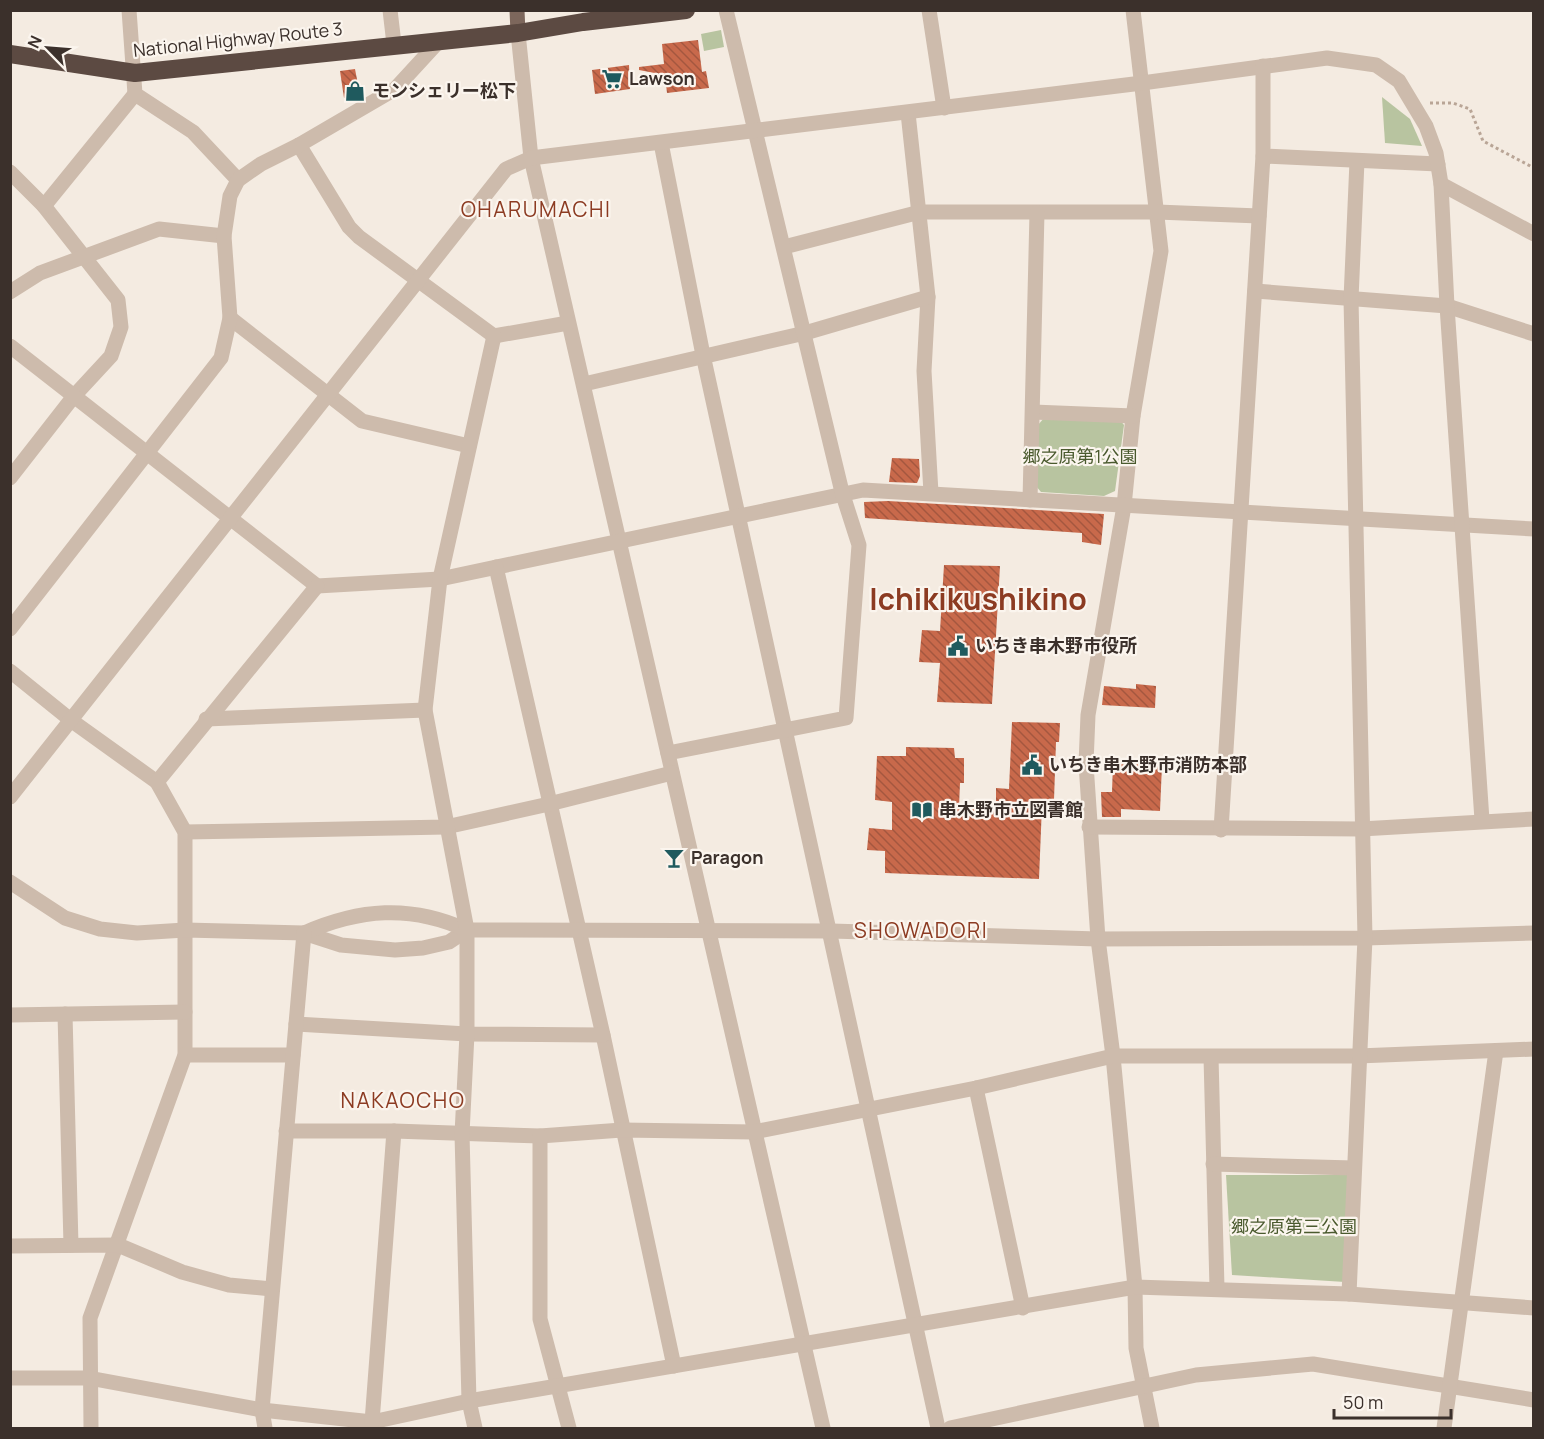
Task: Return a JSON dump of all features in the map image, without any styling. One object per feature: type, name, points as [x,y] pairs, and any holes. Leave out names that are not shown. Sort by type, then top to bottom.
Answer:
[{"type":"highway","name":"National Highway Route 3","points":[[12,59],[135,73],[394,44],[519,33],[583,21],[686,10]]},
{"type":"main road","points":[[517,10],[519,33]]},
{"type":"street","points":[[44,206],[135,94],[129,10]]},
{"type":"street","points":[[390,10],[394,44]]},
{"type":"street","points":[[668,753],[846,718],[859,545],[842,492],[726,10]]},
{"type":"street","points":[[929,10],[944,108]]},
{"type":"street","points":[[1133,10],[1161,251],[1133,416],[1124,506],[1088,715],[1086,764],[1098,939],[1113,1056],[1135,1287],[1136,1348],[1152,1428]]},
{"type":"street","points":[[519,33],[531,158],[823,1428]]},
{"type":"street","points":[[10,629],[221,358],[230,318],[224,236],[230,196],[238,180],[261,164],[299,145],[395,89],[440,40]]},
{"type":"street","points":[[10,797],[232,520],[506,169],[531,158],[944,108],[1327,58],[1376,65],[1399,81],[1426,126],[1438,164],[1482,820]]},
{"type":"street","points":[[1221,830],[1260,216],[1263,66]]},
{"type":"street","points":[[135,94],[193,132],[238,180]]},
{"type":"street","points":[[908,112],[928,297],[924,371],[931,493]]},
{"type":"street","points":[[661,142],[703,356],[740,515],[785,731],[831,932],[938,1428]]},
{"type":"street","points":[[299,145],[349,227],[494,336],[568,323]]},
{"type":"street","points":[[1263,156],[1438,164]]},
{"type":"street","points":[[1349,1294],[1365,938],[1351,298],[1357,161]]},
{"type":"street","points":[[10,478],[74,396],[111,356],[121,327],[118,300],[44,206],[11,175]]},
{"type":"street","points":[[1441,184],[1533,234]]},
{"type":"street","points":[[784,247],[920,212],[1157,212],[1260,216]]},
{"type":"street","points":[[1030,500],[1037,213]]},
{"type":"street","points":[[10,292],[40,273],[159,229],[224,236]]},
{"type":"street","points":[[1255,291],[1447,306],[1533,334]]},
{"type":"street","points":[[584,384],[805,333],[928,297]]},
{"type":"street","points":[[230,318],[362,421],[469,446]]},
{"type":"street","points":[[475,1428],[469,1401],[462,1134],[467,1034],[467,930],[425,710],[440,579],[494,336]]},
{"type":"street","points":[[10,346],[317,586],[440,579],[842,492],[863,490],[1533,529]]},
{"type":"street","points":[[1032,412],[1133,416]]},
{"type":"street","points":[[496,567],[603,1035],[674,1366]]},
{"type":"street","points":[[157,782],[206,719],[317,586]]},
{"type":"street","points":[[10,671],[72,721],[157,782],[185,832],[185,1055],[90,1318],[91,1428]]},
{"type":"street","points":[[206,719],[425,710]]},
{"type":"street","points":[[185,832],[446,827],[672,773]]},
{"type":"street","points":[[1089,827],[1221,830],[1361,829],[1482,820],[1533,819]]},
{"type":"street","points":[[10,882],[65,918],[100,929],[137,933],[185,930],[304,933],[341,945],[395,950],[423,948],[449,942],[467,930]]},
{"type":"street","points":[[304,933],[334,920],[371,912],[442,919],[467,930],[708,930],[1098,939],[1365,938],[1533,933]]},
{"type":"street","points":[[265,1428],[262,1410],[304,933]]},
{"type":"street","points":[[10,1015],[185,1012]]},
{"type":"street","points":[[65,1014],[71,1245]]},
{"type":"street","points":[[296,1024],[467,1034],[603,1035]]},
{"type":"street","points":[[286,1131],[394,1131],[540,1136],[622,1130],[754,1132],[976,1088],[1113,1056],[1358,1056],[1533,1049]]},
{"type":"street","points":[[1444,1428],[1452,1388],[1496,1052]]},
{"type":"street","points":[[185,1055],[293,1055]]},
{"type":"street","points":[[1211,1057],[1217,1288]]},
{"type":"street","points":[[976,1088],[1023,1308]]},
{"type":"street","points":[[372,1422],[394,1131]]},
{"type":"street","points":[[540,1136],[540,1319],[569,1428]]},
{"type":"street","points":[[1213,1164],[1353,1168]]},
{"type":"street","points":[[10,1246],[118,1245],[182,1272],[229,1285],[272,1289]]},
{"type":"street","points":[[10,1378],[89,1378],[262,1410],[372,1422],[469,1401],[1023,1308],[1135,1287],[1349,1294],[1533,1308]]},
{"type":"street","points":[[950,1428],[1196,1376],[1313,1364],[1533,1400]]},
{"type":"path","points":[[1413,103],[1452,103],[1470,109],[1484,141],[1533,168]]},
{"type":"green space","points":[[721,30],[724,47],[704,51],[701,34]]},
{"type":"green space","points":[[1382,97],[1410,119],[1422,146],[1385,143]]},
{"type":"green space","name":"郷之原第1公園","points":[[1044,418],[1120,420],[1124,425],[1115,491],[1104,496],[1041,492],[1036,486],[1038,425]]},
{"type":"green space","name":"郷之原第三公園","points":[[1226,1175],[1351,1175],[1345,1282],[1232,1275]]},
{"type":"building","points":[[698,40],[702,72],[706,71],[709,88],[667,93],[665,75],[639,70],[639,67],[664,64],[662,44]]},
{"type":"building","name":"Lawson","points":[[629,65],[630,89],[595,94],[592,70]]},
{"type":"building","points":[[355,69],[360,95],[344,98],[340,71]]},
{"type":"building","points":[[892,458],[919,459],[920,476],[917,483],[889,482]]},
{"type":"building","points":[[888,501],[1104,514],[1101,545],[1082,542],[1082,533],[865,518],[864,502]]},
{"type":"building","name":"いちき串木野市役所","points":[[944,565],[1000,566],[992,704],[937,702],[940,663],[919,662],[922,630],[940,631]]},
{"type":"building","points":[[1136,684],[1156,686],[1155,708],[1102,705],[1104,686],[1136,689]]},
{"type":"building","points":[[1012,722],[1060,723],[1059,742],[1056,742],[1054,800],[1050,800],[1050,806],[1042,805],[1039,879],[885,873],[885,851],[867,850],[869,828],[892,830],[892,802],[875,800],[877,756],[906,756],[906,747],[954,748],[955,758],[964,758],[964,783],[960,783],[959,807],[996,808],[996,788],[1009,789]]},
{"type":"building","points":[[1113,763],[1162,765],[1160,811],[1121,809],[1121,817],[1102,817],[1101,792],[1112,792]]},
{"type":"place","name":"Lawson","points":[[612,79]]},
{"type":"place","name":"モンシェリー松下","points":[[355,91]]},
{"type":"place","name":"いちき串木野市役所","points":[[958,646]]},
{"type":"place","name":"いちき串木野市消防本部","points":[[1032,765]]},
{"type":"place","name":"串木野市立図書館","points":[[922,810]]},
{"type":"place","name":"Paragon","points":[[674,858]]},
{"type":"district","name":"OHARUMACHI","points":[[536,210]]},
{"type":"district","name":"Ichikikushikino","points":[[978,600]]},
{"type":"district","name":"SHOWADORI","points":[[921,931]]},
{"type":"district","name":"NAKAOCHO","points":[[403,1101]]}]
